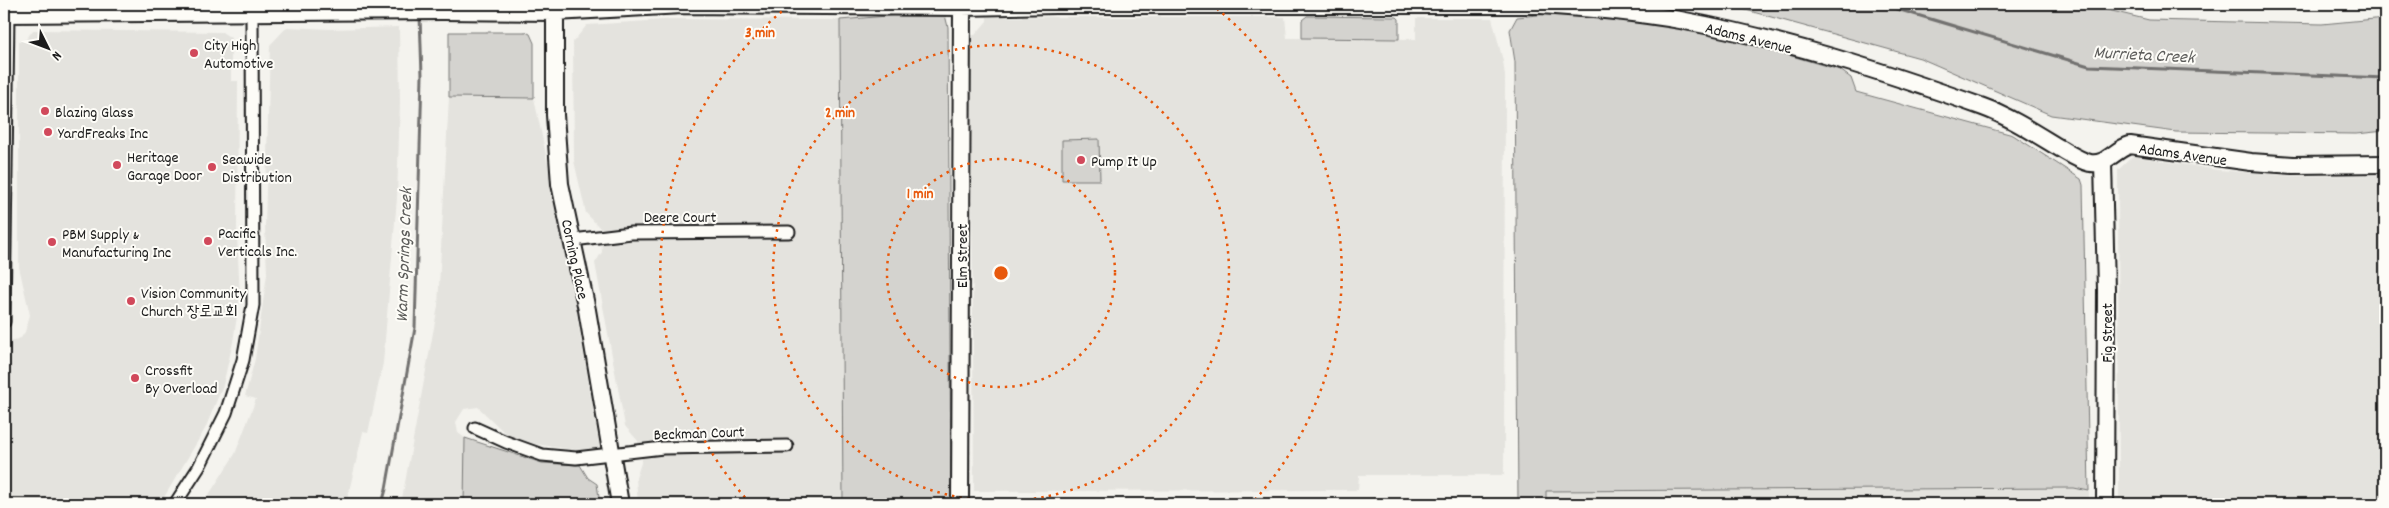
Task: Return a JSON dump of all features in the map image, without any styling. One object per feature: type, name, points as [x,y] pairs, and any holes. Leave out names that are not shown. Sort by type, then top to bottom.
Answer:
[{"type":"street","name":"Adams Avenue","points":[[6,14],[405,11],[554,12],[682,5],[962,7],[1055,5],[1541,5],[1641,14],[1682,20],[1777,43],[1935,90],[1986,108],[2091,163],[2103,162],[2117,150],[2130,145],[2251,162],[2293,165],[2385,164]]},
{"type":"street","name":"Elm Street","points":[[960,504],[962,7]]},
{"type":"street","name":"Corning Place","points":[[554,12],[556,115],[560,184],[573,240],[613,455],[620,504]]},
{"type":"street","points":[[174,504],[199,467],[226,413],[243,360],[253,305],[252,13]]},
{"type":"street","points":[[4,322],[6,14]]},
{"type":"street","name":"Fig Street","points":[[2103,162],[2106,290],[2105,504]]},
{"type":"street","name":"Deere Court","points":[[573,240],[631,233],[789,232]]},
{"type":"street","name":"Beckman Court","points":[[475,428],[542,455],[576,458],[662,448],[787,446]]},
{"type":"shaded area","points":[[4,4],[344,4],[4,7]]},
{"type":"shaded area","points":[[1724,4],[2083,4],[2149,20],[2322,24],[2385,18],[2385,131],[2356,134],[2176,132],[2051,115],[1920,58]]},
{"type":"shaded area","points":[[934,12],[945,15],[948,27],[951,504],[843,504],[840,20]]},
{"type":"shaded area","points":[[1548,14],[1587,15],[1651,21],[1746,43],[1840,70],[1851,78],[1856,92],[2013,135],[2081,179],[2083,185],[2089,491],[2074,488],[1546,491],[1546,504],[1518,504],[1515,62],[1510,30],[1517,17]]},
{"type":"shaded area","points":[[1307,16],[1397,17],[1399,19],[1399,39],[1302,38],[1302,20]]},
{"type":"shaded area","points":[[987,17],[1285,17],[1287,38],[1416,39],[1416,18],[1492,18],[1505,76],[1504,475],[1359,475],[1358,490],[974,491],[971,35],[975,35],[987,21]]},
{"type":"shaded area","points":[[677,19],[840,20],[843,504],[638,504],[636,478],[642,460],[638,441],[625,426],[595,263],[602,252],[600,228],[586,213],[574,161],[573,42],[587,25]]},
{"type":"shaded area","points":[[287,27],[331,29],[399,27],[400,103],[397,198],[383,363],[368,433],[363,432],[346,504],[203,504],[235,454],[256,399],[245,396],[255,359],[267,274],[265,227],[270,45]]},
{"type":"shaded area","points":[[33,30],[222,32],[231,38],[231,81],[238,81],[237,236],[240,297],[233,342],[223,385],[205,429],[160,504],[4,504],[4,343],[21,338],[25,332],[30,315],[19,267],[19,41],[25,41]]},
{"type":"shaded area","points":[[449,32],[526,32],[530,34],[534,43],[534,98],[449,97]]},
{"type":"shaded area","points":[[449,97],[534,98],[566,251],[600,449],[574,450],[535,444],[507,435],[478,407],[464,409],[456,422],[458,433],[465,438],[465,504],[401,504],[438,306]]},
{"type":"shaded area","name":"Pump It Up","points":[[1099,139],[1100,180],[1062,180],[1062,140]]},
{"type":"shaded area","points":[[2133,156],[2218,170],[2294,176],[2385,175],[2385,504],[2119,504],[2118,170]]},
{"type":"shaded area","points":[[465,438],[542,463],[580,465],[588,478],[597,484],[600,504],[464,504]]},
{"type":"shaded area","points":[[2074,488],[2089,491],[2089,504],[1546,504],[1546,491]]},
{"type":"waterway","name":"Murrieta Creek","points":[[1880,4],[2089,66],[2385,78]]},
{"type":"waterway","name":"Warm Springs Creek","points":[[382,504],[415,328],[422,76],[420,16]]},
{"type":"place","name":"City High Automotive","points":[[194,53]]},
{"type":"place","name":"Blazing Glass","points":[[45,111]]},
{"type":"place","name":"YardFreaks Inc","points":[[48,132]]},
{"type":"place","name":"Pump It Up","points":[[1081,160]]},
{"type":"place","name":"Heritage Garage Door","points":[[117,165]]},
{"type":"place","name":"Seawide Distribution","points":[[212,167]]},
{"type":"place","name":"Pacific Verticals Inc.","points":[[208,241]]},
{"type":"place","name":"PBM Supply & Manufacturing Inc","points":[[52,242]]},
{"type":"place","name":"Vision Community Church 장로교회","points":[[131,301]]},
{"type":"place","name":"Crossfit By Overload","points":[[135,378]]}]
